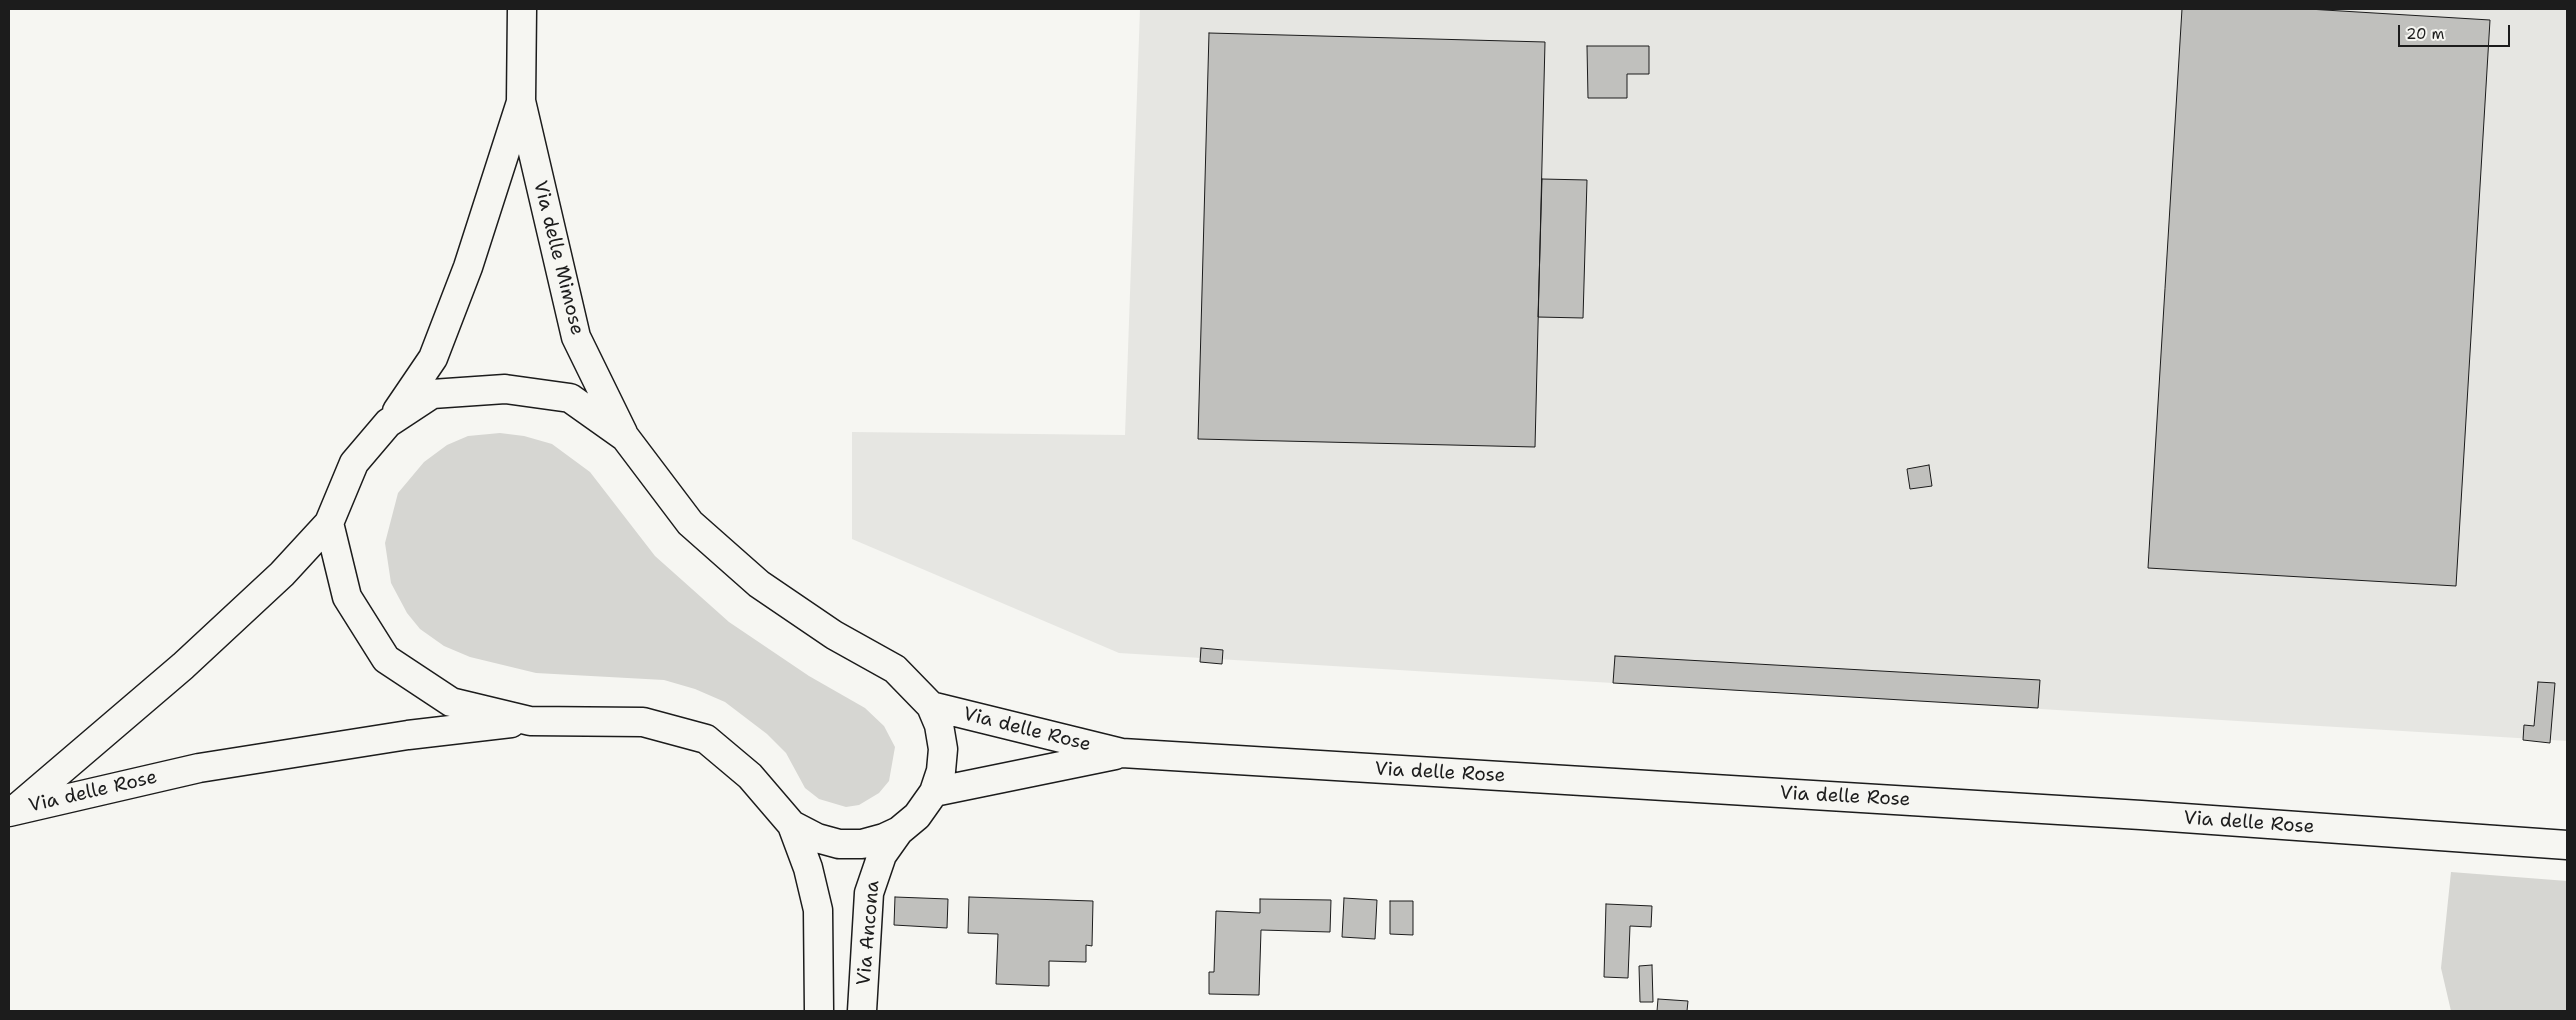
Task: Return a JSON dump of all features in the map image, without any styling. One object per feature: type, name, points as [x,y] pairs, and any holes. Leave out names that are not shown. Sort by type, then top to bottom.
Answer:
[{"type":"street","name":"Via delle Mimose","points":[[522,9],[521,101],[576,337],[625,437]]},
{"type":"street","name":"Via delle Mimose","points":[[388,423],[433,358],[471,258],[521,101]]},
{"type":"street","points":[[388,423],[432,394],[505,389],[570,398],[625,437],[690,523],[759,584],[834,635],[895,669],[932,706],[939,725],[943,749],[942,770],[934,792],[917,816],[899,831],[884,838],[862,844],[839,844],[817,838],[792,825]]},
{"type":"street","name":"Via delle Rose","points":[[12,811],[190,660],[282,574],[328,523],[354,463],[388,423]]},
{"type":"street","points":[[328,523],[347,597],[386,659],[451,702],[530,721],[643,722],[706,740],[750,776],[792,825],[808,868],[818,910],[819,1011]]},
{"type":"street","name":"Via delle Rose","points":[[932,706],[1122,754],[2141,815],[2567,845]]},
{"type":"street","name":"Via delle Rose","points":[[12,811],[199,768],[408,735],[530,721]]},
{"type":"street","name":"Via delle Rose","points":[[934,792],[1122,754]]},
{"type":"street","name":"Via Ancona","points":[[862,1011],[869,893],[882,855],[899,831]]},
{"type":"shaded area","points":[[1140,9],[2567,9],[2567,741],[1119,653],[852,539],[852,432],[1125,435]]},
{"type":"shaded area","points":[[500,433],[524,436],[552,444],[590,472],[655,556],[729,622],[809,676],[865,708],[884,726],[895,747],[889,781],[879,793],[859,805],[846,807],[819,799],[805,788],[786,753],[767,734],[725,702],[695,689],[664,680],[536,673],[470,657],[444,646],[420,629],[407,613],[391,583],[385,543],[398,493],[424,462],[447,445],[468,436]]},
{"type":"shaded area","points":[[2451,872],[2567,881],[2567,1011],[2451,1011],[2441,968]]},
{"type":"building","points":[[2182,9],[2308,9],[2490,20],[2456,586],[2148,568]]},
{"type":"building","points":[[1209,33],[1545,42],[1535,447],[1198,439]]},
{"type":"building","points":[[1587,46],[1649,46],[1649,74],[1627,74],[1627,98],[1588,98]]},
{"type":"building","points":[[1542,179],[1587,180],[1583,318],[1538,317]]},
{"type":"building","points":[[1929,465],[1932,486],[1910,489],[1907,469]]},
{"type":"building","points":[[1201,648],[1223,650],[1222,664],[1200,662]]},
{"type":"building","points":[[1615,656],[2040,680],[2038,708],[1613,683]]},
{"type":"building","points":[[2538,682],[2555,683],[2550,743],[2523,740],[2524,725],[2534,726]]},
{"type":"building","points":[[895,897],[948,899],[947,928],[894,925]]},
{"type":"building","points":[[969,897],[1093,901],[1092,946],[1086,945],[1086,962],[1049,961],[1049,986],[996,984],[998,934],[968,933]]},
{"type":"building","points":[[1344,898],[1377,900],[1375,939],[1342,937]]},
{"type":"building","points":[[1260,899],[1331,900],[1330,932],[1261,930],[1259,995],[1209,994],[1209,972],[1214,972],[1216,911],[1260,913]]},
{"type":"building","points":[[1390,901],[1413,901],[1413,935],[1390,934]]},
{"type":"building","points":[[1606,904],[1652,906],[1651,927],[1630,926],[1628,978],[1604,977]]},
{"type":"building","points":[[1652,965],[1653,1002],[1640,1002],[1639,966]]},
{"type":"building","points":[[1658,999],[1688,1001],[1687,1011],[1657,1011]]}]
